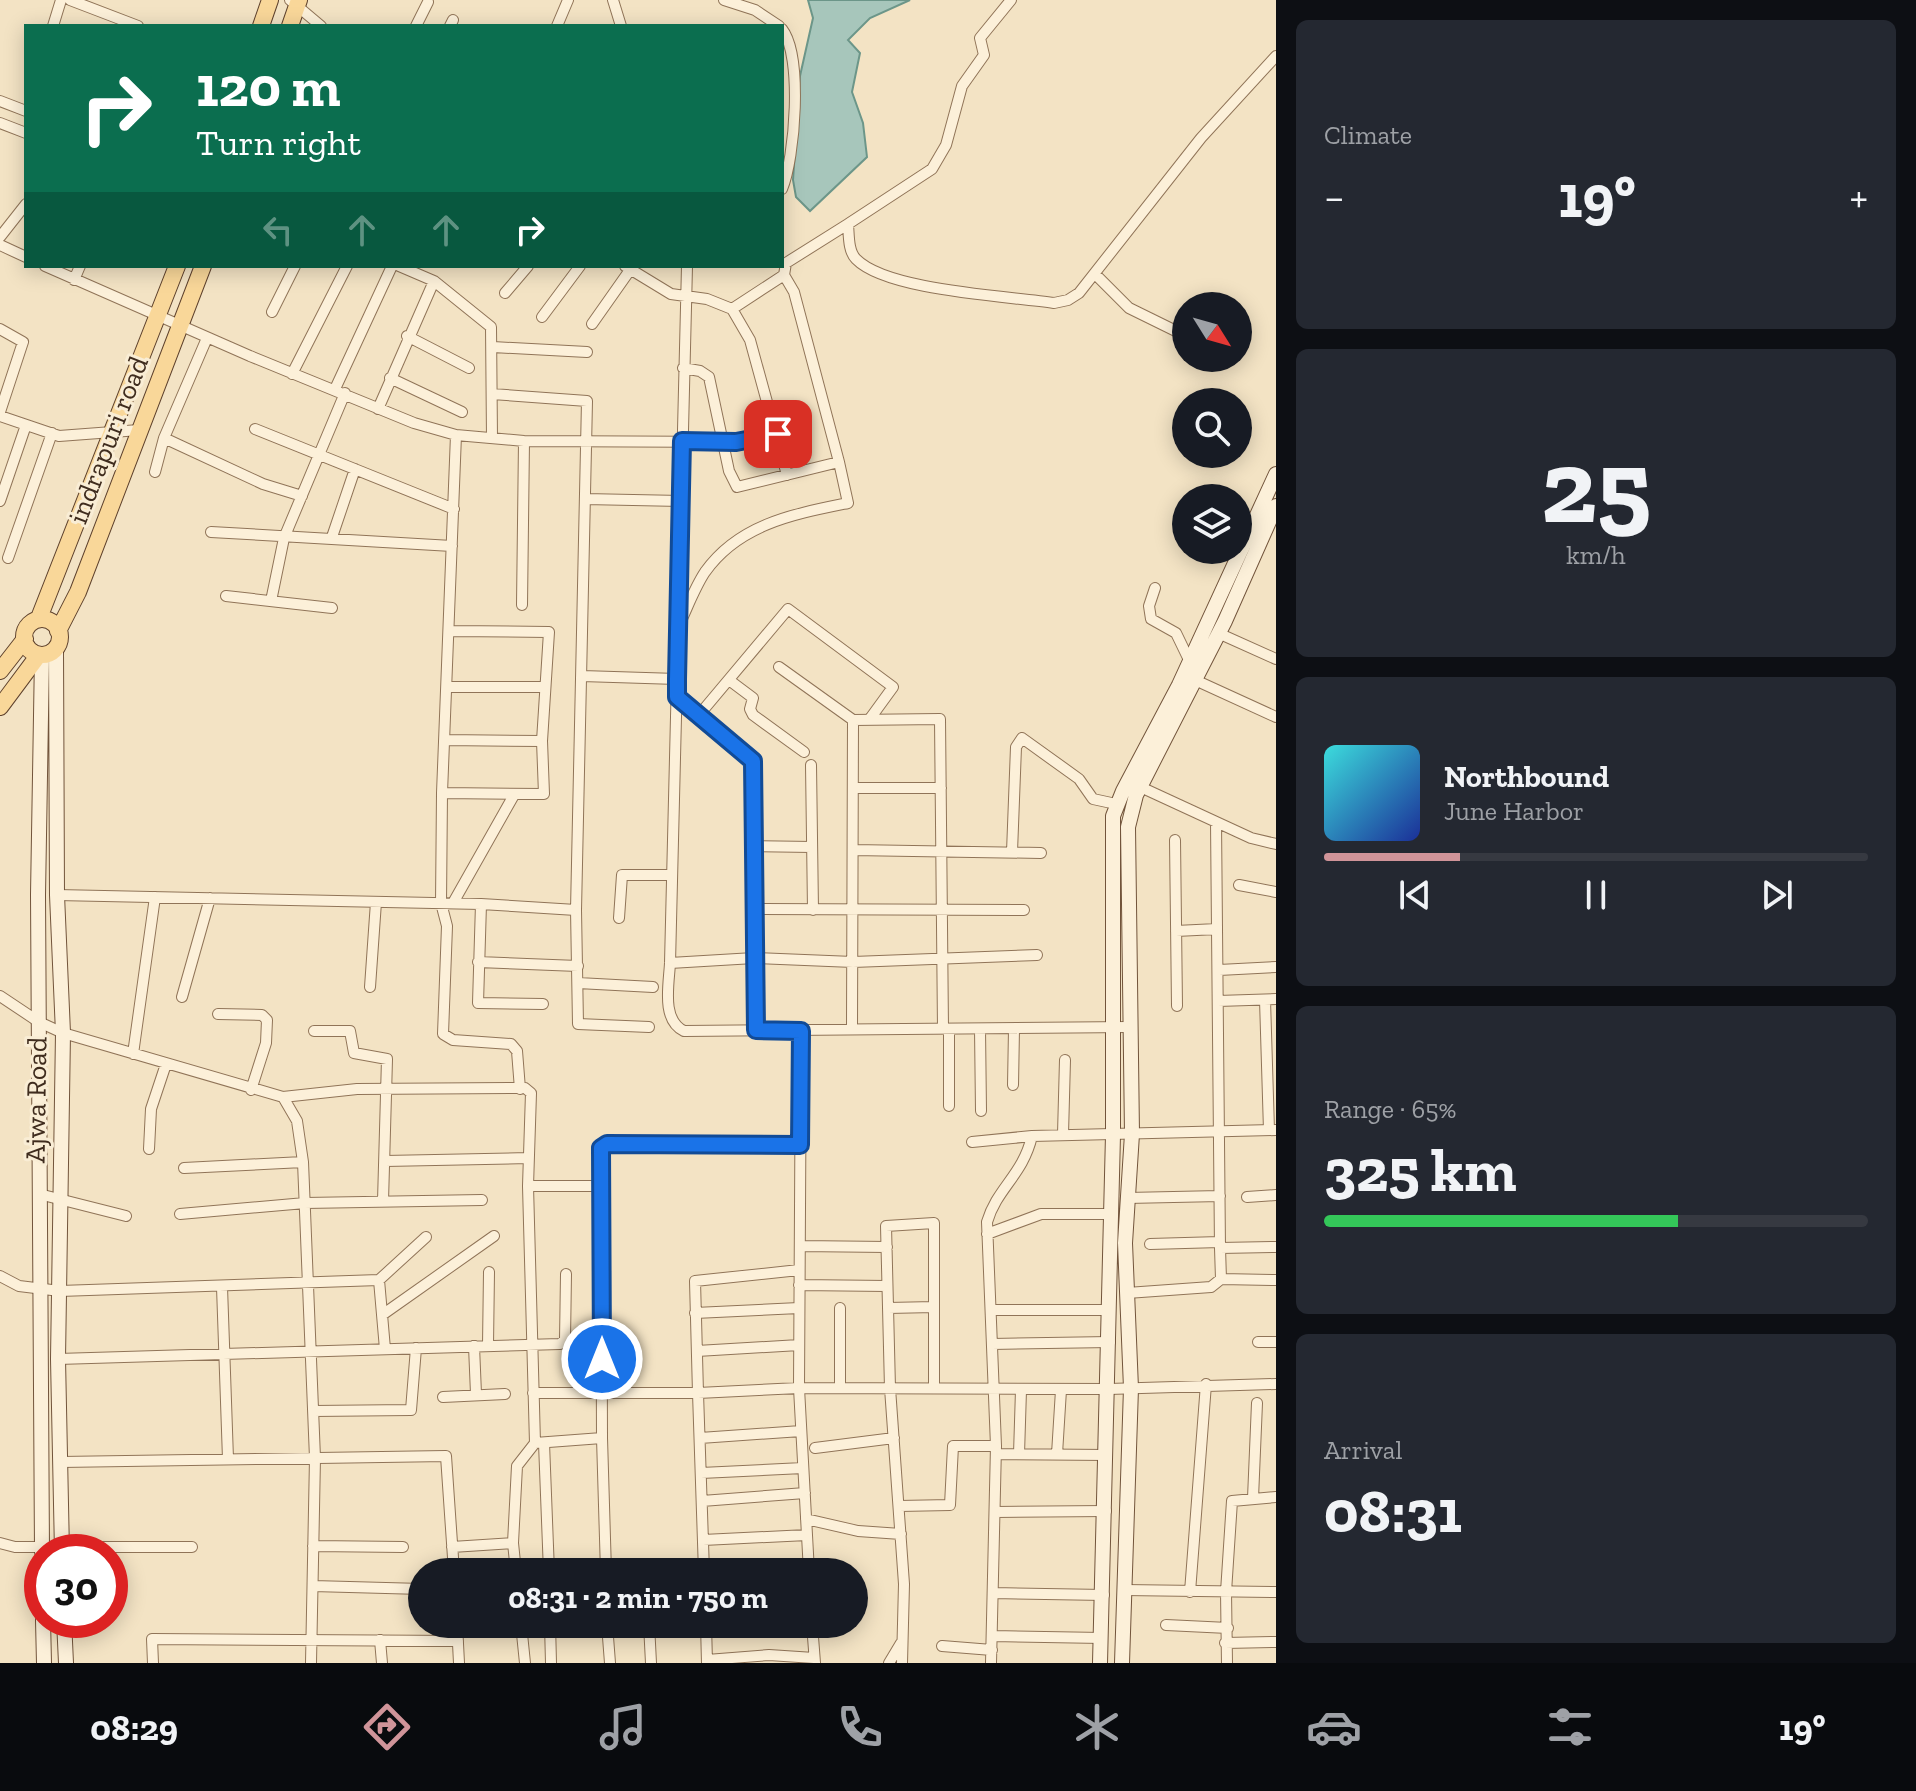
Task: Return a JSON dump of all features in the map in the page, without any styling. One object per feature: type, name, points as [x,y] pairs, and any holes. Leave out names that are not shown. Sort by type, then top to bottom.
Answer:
[{"type":"main road","points":[[262,24],[270,0]]},
{"type":"main road","points":[[290,24],[295,2]]},
{"type":"main road","name":"indrapuri road","points":[[39,618],[176,268]]},
{"type":"main road","name":"indrapuri road","points":[[58,631],[78,592],[202,268]]},
{"type":"main road","points":[[0,671],[25,639],[29,625],[39,618],[54,622],[60,640],[45,653],[0,707]]},
{"type":"main road","points":[[25,639],[27,646],[45,653]]},
{"type":"street","points":[[54,24],[61,0]]},
{"type":"street","points":[[70,0],[107,20],[128,24]]},
{"type":"street","points":[[558,24],[568,0]]},
{"type":"street","points":[[613,0],[620,24]]},
{"type":"street","points":[[724,0],[755,10],[775,24]]},
{"type":"street","points":[[678,627],[706,571],[748,532],[771,520],[848,503],[794,292],[784,275],[786,263],[893,197],[939,160],[962,86],[984,55],[980,38],[1011,0]]},
{"type":"street","points":[[295,2],[319,24]]},
{"type":"street","points":[[417,24],[428,2]]},
{"type":"street","points":[[784,35],[793,55],[795,84],[790,165],[784,183]]},
{"type":"street","points":[[848,224],[851,251],[856,260],[883,275],[933,288],[1054,303],[1068,300],[1079,293],[1095,274],[1201,138],[1276,56]]},
{"type":"street","points":[[0,101],[24,110]]},
{"type":"street","points":[[0,123],[24,132]]},
{"type":"street","points":[[0,237],[24,207]]},
{"type":"street","points":[[0,245],[24,256]]},
{"type":"street","points":[[49,268],[292,374],[378,409],[456,435],[524,441],[724,441],[778,434]]},
{"type":"street","points":[[74,280],[79,268]]},
{"type":"street","points":[[272,312],[294,268]]},
{"type":"street","points":[[292,374],[346,268]]},
{"type":"street","points":[[271,601],[284,538],[391,268]]},
{"type":"street","points":[[404,268],[434,281],[491,327],[492,438]]},
{"type":"street","points":[[505,293],[526,268]]},
{"type":"street","points":[[542,317],[579,268]]},
{"type":"street","points":[[592,324],[627,268],[661,290],[684,297],[707,299],[732,309],[750,340],[787,475]]},
{"type":"street","points":[[687,268],[669,1012],[679,1029],[1122,1028]]},
{"type":"street","points":[[1095,274],[1129,308],[1172,329]]},
{"type":"street","points":[[732,309],[784,275]]},
{"type":"street","points":[[378,409],[407,336],[434,281]]},
{"type":"street","points":[[0,329],[23,342],[0,414],[52,433],[113,434],[139,430]]},
{"type":"street","points":[[407,336],[469,368]]},
{"type":"street","points":[[155,472],[164,438],[207,338]]},
{"type":"street","points":[[493,347],[587,352]]},
{"type":"street","points":[[683,368],[700,371],[709,377],[729,471],[737,487],[839,462]]},
{"type":"street","points":[[390,378],[462,412]]},
{"type":"street","points":[[492,394],[583,399],[588,405],[576,910],[579,1026],[649,1027]]},
{"type":"street","points":[[0,501],[26,425]]},
{"type":"street","points":[[255,429],[454,509]]},
{"type":"street","points":[[8,558],[52,433]]},
{"type":"street","points":[[456,435],[442,793],[441,903],[447,926],[443,1034],[453,1040],[511,1044],[517,1051],[520,1089]]},
{"type":"street","points":[[164,438],[263,484],[302,496]]},
{"type":"street","points":[[522,605],[524,441]]},
{"type":"street","points":[[332,537],[355,469]]},
{"type":"street","points":[[1122,1663],[1131,1388],[1127,1198],[1132,1134],[1122,1028],[1113,816],[1116,804],[1134,784],[1195,680],[1218,633],[1276,474]]},
{"type":"street","points":[[585,499],[681,501]]},
{"type":"street","points":[[1100,1663],[1113,1135],[1122,1028],[1128,827],[1134,784],[1190,662],[1276,506]]},
{"type":"street","points":[[211,532],[452,546]]},
{"type":"street","points":[[1155,588],[1149,606],[1151,619],[1176,633],[1190,662]]},
{"type":"street","points":[[226,596],[332,608]]},
{"type":"street","points":[[699,715],[788,609],[893,687],[869,720]]},
{"type":"street","points":[[442,793],[544,794],[542,741],[548,631],[449,631]]},
{"type":"street","points":[[1218,633],[1276,659]]},
{"type":"street","name":"Ajwa Road","points":[[45,653],[63,1033],[58,1359],[62,1534]]},
{"type":"street","name":"Ajwa Road","points":[[42,1534],[39,1022],[45,653]]},
{"type":"street","points":[[779,667],[853,720],[940,719],[942,957],[949,1106]]},
{"type":"street","points":[[582,676],[677,679]]},
{"type":"street","points":[[729,680],[753,698],[750,709],[753,715],[804,752]]},
{"type":"street","points":[[1195,680],[1276,717]]},
{"type":"street","points":[[447,687],[545,687]]},
{"type":"street","points":[[677,697],[753,761],[752,909],[756,1030]]},
{"type":"street","points":[[852,1028],[853,720]]},
{"type":"street","points":[[1012,852],[1016,747],[1022,738],[1079,779],[1093,799],[1116,804]]},
{"type":"street","points":[[444,740],[542,741]]},
{"type":"street","points":[[811,765],[813,910]]},
{"type":"street","points":[[1134,784],[1216,822],[1274,840]]},
{"type":"street","points":[[853,788],[941,788]]},
{"type":"street","points":[[453,903],[514,795]]},
{"type":"street","points":[[1216,822],[1221,1279]]},
{"type":"street","points":[[1175,840],[1177,1006]]},
{"type":"street","points":[[752,846],[812,847]]},
{"type":"street","points":[[853,850],[1041,853]]},
{"type":"street","points":[[619,918],[622,875],[672,875]]},
{"type":"street","points":[[1239,885],[1276,892]]},
{"type":"street","points":[[57,895],[453,903],[576,910]]},
{"type":"street","points":[[133,1054],[155,897]]},
{"type":"street","points":[[182,997],[210,898]]},
{"type":"street","points":[[370,987],[376,902]]},
{"type":"street","points":[[481,904],[478,1003],[543,1004]]},
{"type":"street","points":[[752,909],[1024,910]]},
{"type":"street","points":[[1176,931],[1217,929]]},
{"type":"street","points":[[670,963],[754,958],[853,962],[1037,955]]},
{"type":"street","points":[[478,962],[578,966]]},
{"type":"street","points":[[1219,970],[1276,967]]},
{"type":"street","points":[[578,983],[653,987]]},
{"type":"street","points":[[0,996],[39,1022],[63,1033],[283,1097],[387,1089],[520,1089],[531,1093],[528,1158],[531,1344],[548,1558]]},
{"type":"street","points":[[972,1142],[1063,1134],[1272,1130],[1270,1000],[1218,1001]]},
{"type":"street","points":[[218,1014],[262,1015],[267,1020],[266,1043],[251,1090]]},
{"type":"street","points":[[980,1029],[981,1111]]},
{"type":"street","points":[[1013,1085],[1014,1029]]},
{"type":"street","points":[[314,1031],[350,1031],[354,1053],[385,1056],[387,1089],[383,1201]]},
{"type":"street","points":[[801,1031],[799,1388],[808,1558]]},
{"type":"street","points":[[1063,1134],[1065,1060]]},
{"type":"street","points":[[149,1149],[151,1109],[166,1064]]},
{"type":"street","points":[[283,1097],[297,1121],[303,1162],[315,1458],[311,1663]]},
{"type":"street","points":[[991,1663],[996,1450],[987,1234],[990,1212],[1020,1172],[1032,1136]]},
{"type":"street","points":[[606,1558],[601,1148],[607,1144],[800,1145]]},
{"type":"street","points":[[385,1161],[528,1158]]},
{"type":"street","points":[[184,1168],[303,1162]]},
{"type":"street","points":[[528,1186],[602,1186]]},
{"type":"street","points":[[39,1194],[126,1216]]},
{"type":"street","points":[[1247,1197],[1276,1195]]},
{"type":"street","points":[[1127,1198],[1220,1196]]},
{"type":"street","points":[[180,1214],[305,1203],[482,1200]]},
{"type":"street","points":[[987,1234],[1041,1214],[1112,1214]]},
{"type":"street","points":[[902,1663],[901,1534],[890,1388],[886,1226],[934,1223],[934,1388]]},
{"type":"street","points":[[382,1315],[494,1236]]},
{"type":"street","points":[[0,1276],[19,1286],[60,1291],[379,1280],[426,1237]]},
{"type":"street","points":[[1150,1244],[1276,1247]]},
{"type":"street","points":[[800,1246],[887,1247]]},
{"type":"street","points":[[704,1558],[694,1285],[699,1278],[799,1270]]},
{"type":"street","points":[[488,1345],[489,1272]]},
{"type":"street","points":[[58,1359],[560,1344],[565,1340],[566,1274]]},
{"type":"street","points":[[1127,1293],[1211,1287],[1221,1279],[1276,1280]]},
{"type":"street","points":[[379,1280],[385,1349]]},
{"type":"street","points":[[799,1285],[887,1286]]},
{"type":"street","points":[[222,1287],[228,1459]]},
{"type":"street","points":[[888,1308],[934,1307]]},
{"type":"street","points":[[695,1313],[799,1308]]},
{"type":"street","points":[[840,1308],[840,1388]]},
{"type":"street","points":[[991,1310],[1110,1310]]},
{"type":"street","points":[[992,1344],[1110,1342]]},
{"type":"street","points":[[1258,1342],[1276,1342]]},
{"type":"street","points":[[697,1351],[799,1345]]},
{"type":"street","points":[[474,1346],[476,1394]]},
{"type":"street","points":[[313,1411],[411,1410],[416,1348]]},
{"type":"street","points":[[1190,1592],[1206,1384]]},
{"type":"street","points":[[533,1393],[698,1393],[799,1388],[1061,1390],[1276,1384]]},
{"type":"street","points":[[1019,1454],[1021,1390]]},
{"type":"street","points":[[1057,1454],[1061,1390]]},
{"type":"street","points":[[443,1397],[505,1394]]},
{"type":"street","points":[[1253,1498],[1257,1403]]},
{"type":"street","points":[[700,1438],[801,1431]]},
{"type":"street","points":[[515,1558],[517,1466],[540,1443],[602,1438]]},
{"type":"street","points":[[815,1448],[894,1438]]},
{"type":"street","points":[[899,1506],[950,1505],[953,1446],[1019,1454],[1107,1455]]},
{"type":"street","points":[[61,1462],[446,1456],[453,1558]]},
{"type":"street","points":[[701,1473],[803,1468]]},
{"type":"street","points":[[702,1501],[805,1493]]},
{"type":"street","points":[[1227,1663],[1226,1592],[1232,1501],[1276,1497]]},
{"type":"street","points":[[995,1512],[1106,1511]]},
{"type":"street","points":[[806,1519],[868,1533],[901,1534]]},
{"type":"street","points":[[703,1540],[807,1535]]},
{"type":"street","points":[[0,1543],[24,1546]]},
{"type":"street","points":[[452,1547],[513,1543]]},
{"type":"street","points":[[313,1546],[403,1547]]},
{"type":"street","points":[[128,1548],[192,1547]]},
{"type":"street","points":[[313,1586],[408,1589]]},
{"type":"street","points":[[1124,1590],[1276,1592]]},
{"type":"street","points":[[993,1593],[1104,1595]]},
{"type":"street","points":[[1166,1625],[1228,1628]]},
{"type":"street","points":[[993,1636],[1102,1638]]},
{"type":"street","points":[[43,1638],[44,1663]]},
{"type":"street","points":[[65,1638],[66,1663]]},
{"type":"street","points":[[458,1638],[459,1663]]},
{"type":"street","points":[[522,1638],[525,1663]]},
{"type":"street","points":[[550,1638],[551,1663]]},
{"type":"street","points":[[608,1638],[610,1663]]},
{"type":"street","points":[[650,1638],[651,1663]]},
{"type":"street","points":[[706,1638],[707,1661],[769,1655],[814,1661],[813,1638]]},
{"type":"street","points":[[153,1663],[152,1639],[458,1641]]},
{"type":"street","points":[[380,1640],[382,1663]]},
{"type":"street","points":[[889,1663],[902,1641]]},
{"type":"street","points":[[1225,1643],[1276,1642]]},
{"type":"street","points":[[942,1646],[992,1650]]},
{"type":"water","points":[[808,0],[910,0],[870,18],[848,40],[860,53],[852,92],[863,123],[867,157],[810,211],[796,197],[793,180],[800,76],[813,18]]},
{"type":"route","points":[[602,1359],[601,1148],[607,1144],[800,1145],[801,1031],[756,1030],[752,909],[753,761],[677,697],[682,441],[736,442],[778,434]]}]
